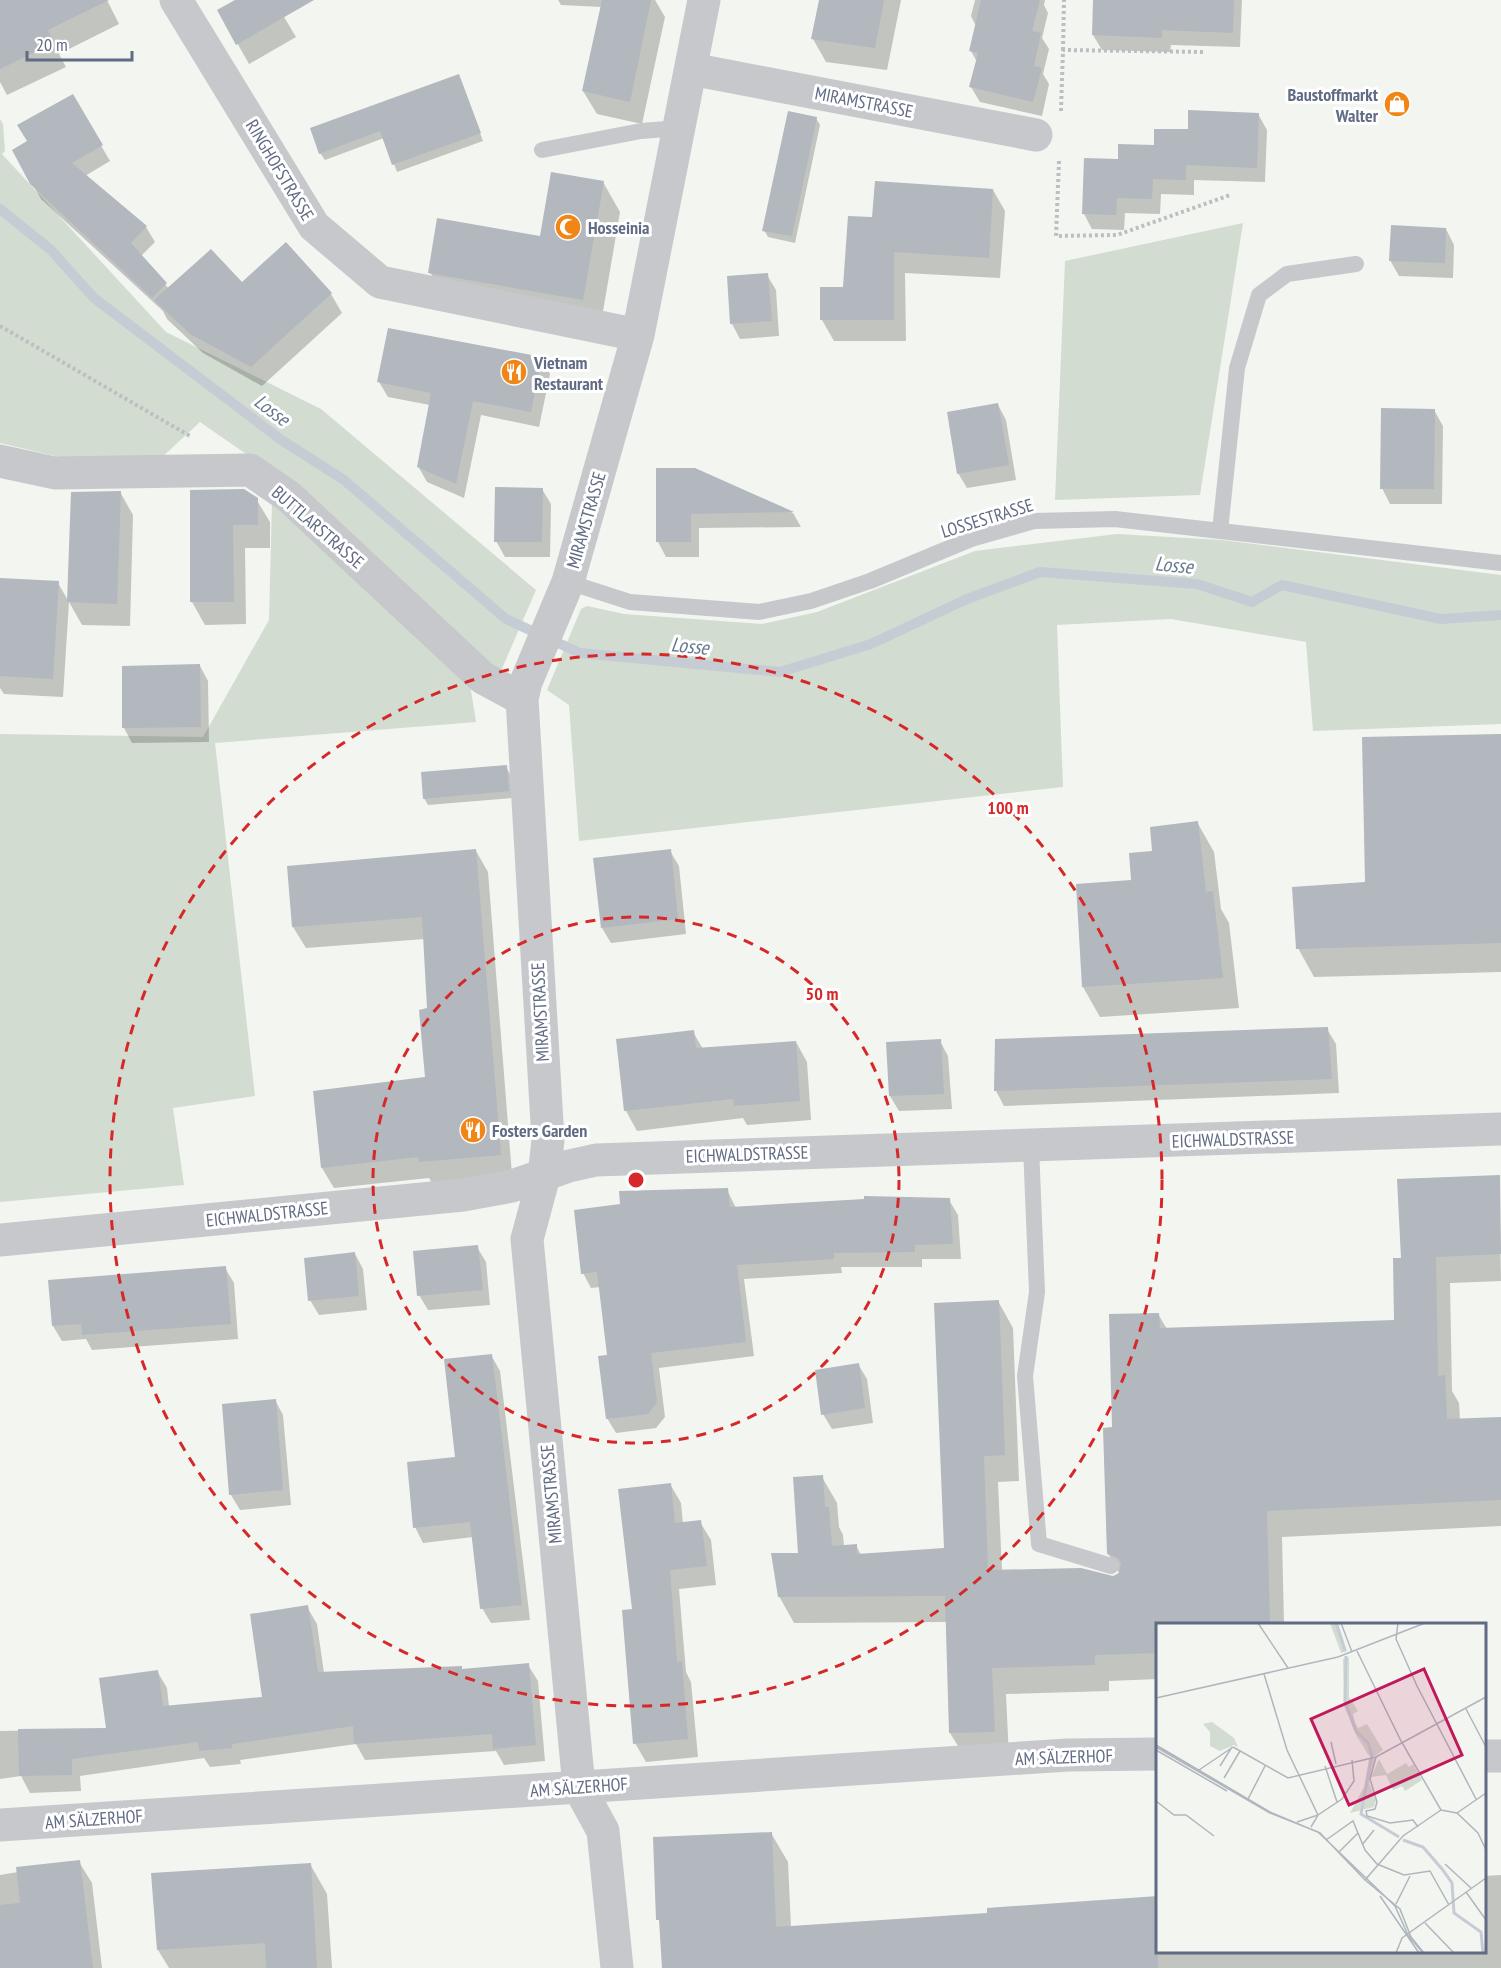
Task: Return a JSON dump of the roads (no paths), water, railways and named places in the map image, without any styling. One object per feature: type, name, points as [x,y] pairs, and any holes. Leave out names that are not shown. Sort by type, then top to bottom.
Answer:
[{"type":"street","name":"RINGHOFSTRASSE","points":[[176,0],[314,226],[380,282],[639,335]]},
{"type":"street","name":"MIRAMSTRASSE","points":[[617,1968],[603,1831],[579,1787],[527,1239],[544,1176],[548,1140],[524,690],[564,591],[639,335],[705,0]]},
{"type":"street","name":"MIRAMSTRASSE","points":[[692,69],[1048,125]]},
{"type":"street","name":"BUTTLARSTRASSE","points":[[0,461],[55,473],[250,470],[288,496],[483,678],[524,690]]},
{"type":"street","name":"EICHWALDSTRASSE","points":[[0,1240],[463,1195],[512,1186],[596,1160],[792,1152],[1031,1147],[1501,1129]]},
{"type":"street","name":"AM SÄLZERHOF","points":[[0,1825],[1068,1755],[1156,1754]]},
{"type":"lane","points":[[542,150],[642,131],[680,128]]},
{"type":"lane","points":[[1220,531],[1237,368],[1259,295],[1287,274],[1356,264]]},
{"type":"lane","name":"LOSSESTRASSE","points":[[564,591],[630,602],[759,612],[810,601],[870,581],[971,539],[1034,521],[1115,519],[1501,563]]},
{"type":"lane","points":[[1031,1147],[1037,1292],[1025,1376],[1039,1544],[1111,1566]]},
{"type":"waterway","name":"Losse","points":[[0,209],[51,250],[94,298],[280,439],[344,480],[506,619],[580,653],[780,672],[871,644],[967,599],[1040,572],[1197,584],[1252,602],[1282,585],[1441,619],[1501,615]]},
{"type":"place","name":"Baustoffmarkt Walter","points":[[1397,104]]},
{"type":"place","name":"Hosseinia","points":[[568,227]]},
{"type":"place","name":"Vietnam Restaurant","points":[[514,372]]},
{"type":"place","name":"Fosters Garden","points":[[473,1130]]}]
